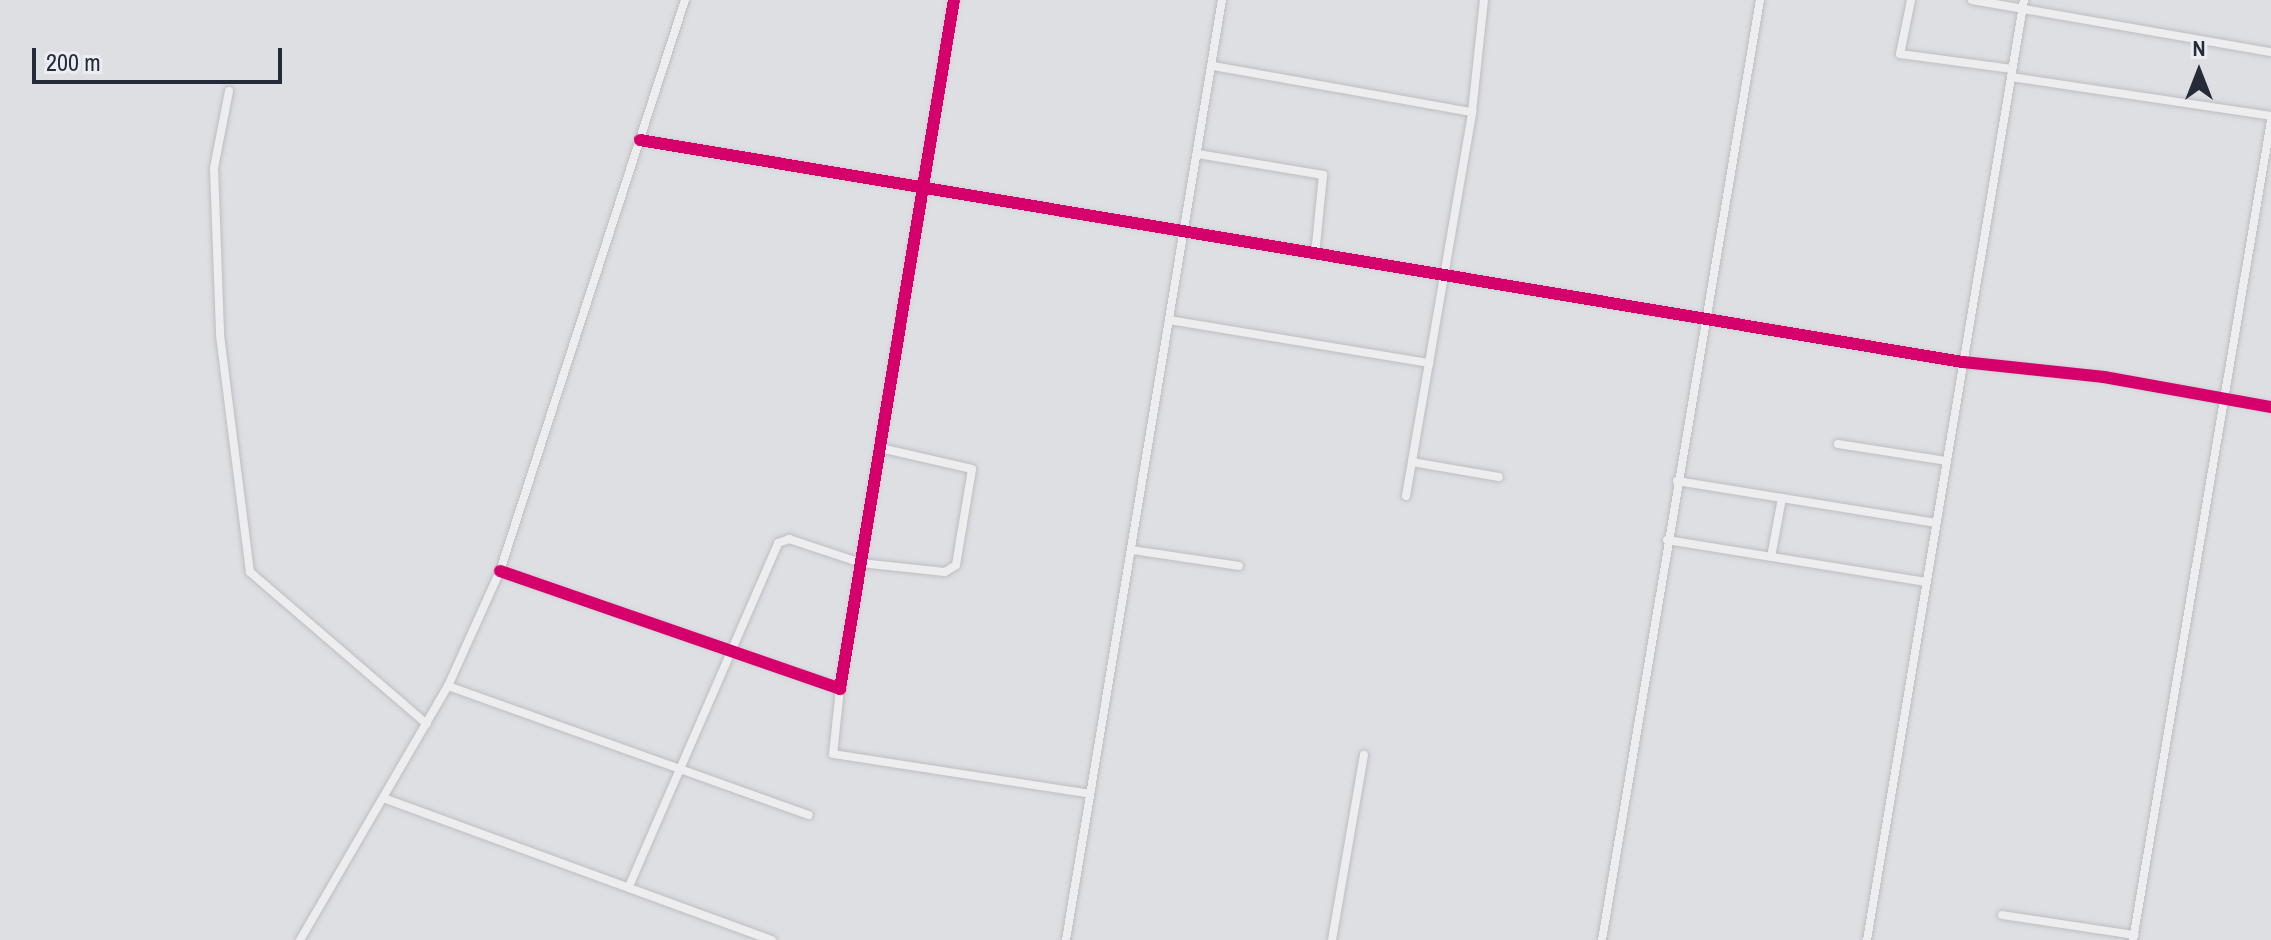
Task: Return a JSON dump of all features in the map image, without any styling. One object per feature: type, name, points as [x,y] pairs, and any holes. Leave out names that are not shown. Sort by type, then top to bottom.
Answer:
[{"type":"street","points":[[300,940],[386,799],[448,686],[500,571],[684,0]]},
{"type":"street","points":[[954,0],[840,689],[833,754],[1090,794]]},
{"type":"street","points":[[1066,940],[1222,0]]},
{"type":"street","points":[[1406,496],[1472,112],[1484,0]]},
{"type":"street","points":[[1602,940],[1704,313],[1760,0]]},
{"type":"street","points":[[1911,0],[1900,54],[2271,118],[2133,938],[2002,915]]},
{"type":"street","points":[[1972,0],[2024,4],[2271,52]]},
{"type":"street","points":[[1867,940],[2024,4]]},
{"type":"street","points":[[1213,66],[1472,112]]},
{"type":"street","points":[[229,91],[214,168],[220,335],[250,572],[427,724]]},
{"type":"street","points":[[640,140],[923,185],[1315,255],[1446,272],[1704,313],[1963,362],[2271,407]]},
{"type":"street","points":[[1198,154],[1323,175],[1315,255]]},
{"type":"street","points":[[1169,320],[1429,363]]},
{"type":"street","points":[[1838,444],[1946,461]]},
{"type":"street","points":[[630,884],[778,543],[789,539],[861,563],[953,569],[973,473],[963,463],[880,448]]},
{"type":"street","points":[[1412,462],[1499,477]]},
{"type":"street","points":[[1677,481],[1935,523]]},
{"type":"street","points":[[1771,557],[1782,498]]},
{"type":"street","points":[[1667,540],[1925,582]]},
{"type":"street","points":[[1132,550],[1239,566]]},
{"type":"street","points":[[500,571],[840,689]]},
{"type":"street","points":[[448,686],[809,815]]},
{"type":"street","points":[[1332,940],[1364,755]]},
{"type":"street","points":[[386,799],[630,884],[772,940]]},
{"type":"cycle path","points":[[500,571],[840,689],[954,0]]},
{"type":"cycle path","points":[[640,140],[1963,362],[2104,377],[2271,407]]}]
